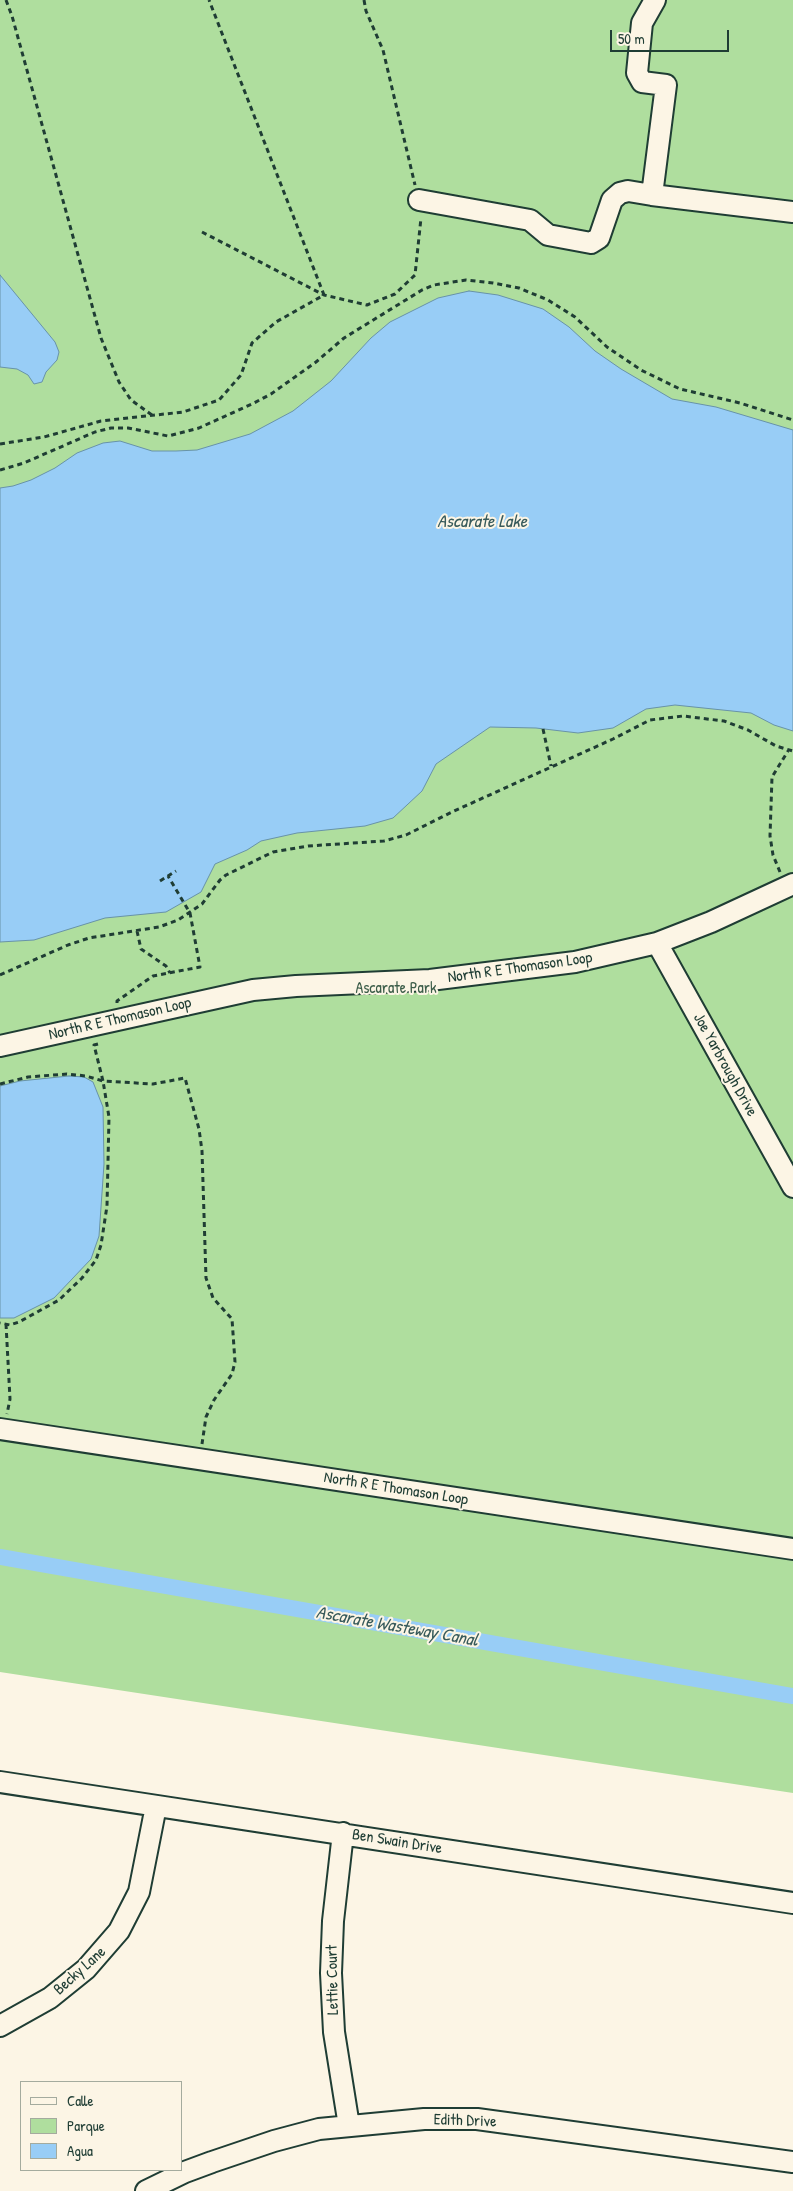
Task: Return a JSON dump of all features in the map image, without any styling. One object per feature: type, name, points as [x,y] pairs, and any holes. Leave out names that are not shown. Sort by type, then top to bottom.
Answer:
[{"type":"street","points":[[652,195],[666,86],[642,82],[638,73],[642,23],[655,0]]},
{"type":"street","points":[[419,200],[530,220],[548,235],[591,243],[599,238],[612,200],[620,193],[628,191],[793,212]]},
{"type":"street","name":"North R E Thomason Loop","points":[[0,1046],[253,990],[296,986],[430,980],[574,962],[657,943],[711,922],[790,885]]},
{"type":"street","name":"Joe Yarbrough Drive","points":[[657,943],[793,1187]]},
{"type":"street","name":"North R E Thomason Loop","points":[[3,1429],[793,1549]]},
{"type":"street","name":"Ben Swain Drive","points":[[0,1782],[793,1903]]},
{"type":"street","name":"Becky Lane","points":[[0,2026],[50,1998],[86,1970],[118,1931],[139,1892],[156,1806]]},
{"type":"street","name":"Lettie Court","points":[[343,1833],[333,1921],[331,1973],[334,2032],[349,2126]]},
{"type":"street","name":"Edith Drive","points":[[146,2191],[185,2172],[274,2140],[319,2128],[424,2119],[477,2119],[793,2162]]},
{"type":"path","points":[[6,0],[101,338],[119,382],[131,400],[153,416]]},
{"type":"path","points":[[209,0],[324,295]]},
{"type":"path","points":[[202,232],[324,295],[366,305],[395,294],[415,275],[421,222],[419,200],[383,50],[366,11],[364,0]]},
{"type":"path","points":[[0,470],[24,463],[95,432],[111,428],[128,428],[168,436],[198,428],[271,394],[316,362],[344,338],[422,290],[434,285],[466,280],[493,282],[519,288],[548,300],[575,317],[607,347],[641,370],[680,389],[740,403],[793,420]]},
{"type":"path","points":[[0,444],[44,437],[101,420],[183,412],[219,400],[241,375],[252,343],[276,322],[324,295]]},
{"type":"path","points":[[0,975],[68,945],[90,938],[159,927],[190,913],[202,904],[220,880],[273,852],[308,846],[384,842],[396,839],[613,739],[641,724],[665,717],[683,716],[724,721],[748,730],[788,751],[793,751]]},
{"type":"path","points":[[543,729],[551,766]]},
{"type":"path","points":[[788,751],[773,773],[770,836],[773,855],[790,885]]},
{"type":"path","points":[[160,881],[176,871]]},
{"type":"path","points":[[168,876],[190,913]]},
{"type":"path","points":[[137,931],[141,949],[166,966],[170,973]]},
{"type":"path","points":[[0,1084],[28,1077],[66,1074],[86,1076],[103,1081],[109,1117],[107,1206],[101,1245],[96,1260],[82,1278],[59,1300],[19,1322],[0,1323]]},
{"type":"path","points":[[185,1078],[202,1151],[206,1278],[213,1298],[232,1319],[235,1362],[232,1374],[214,1400],[206,1417],[200,1460]]},
{"type":"path","points":[[3,1429],[10,1399],[6,1324]]},
{"type":"green space","name":"Ascarate Park","points":[[0,0],[793,0],[793,1793],[0,1672]]},
{"type":"water","points":[[0,275],[55,342],[59,352],[57,360],[46,372],[42,382],[34,384],[28,375],[17,369],[0,367]]},
{"type":"water","name":"Ascarate Lake","points":[[469,291],[498,295],[543,309],[569,327],[595,351],[621,369],[672,399],[716,407],[793,430],[793,731],[774,725],[751,713],[675,705],[646,709],[613,728],[578,733],[536,728],[490,727],[436,764],[422,791],[393,818],[365,826],[297,833],[261,841],[247,850],[215,864],[201,892],[166,912],[105,918],[34,940],[0,942],[0,488],[31,480],[55,468],[77,453],[103,443],[120,441],[152,451],[197,450],[250,434],[293,411],[331,381],[371,338],[390,322],[438,298]]},
{"type":"water","points":[[69,1076],[84,1077],[93,1082],[103,1107],[104,1164],[99,1236],[91,1259],[54,1298],[14,1318],[0,1318],[0,1086],[20,1081]]},
{"type":"waterway","name":"Ascarate Wasteway Canal","points":[[0,1557],[793,1696]]}]
